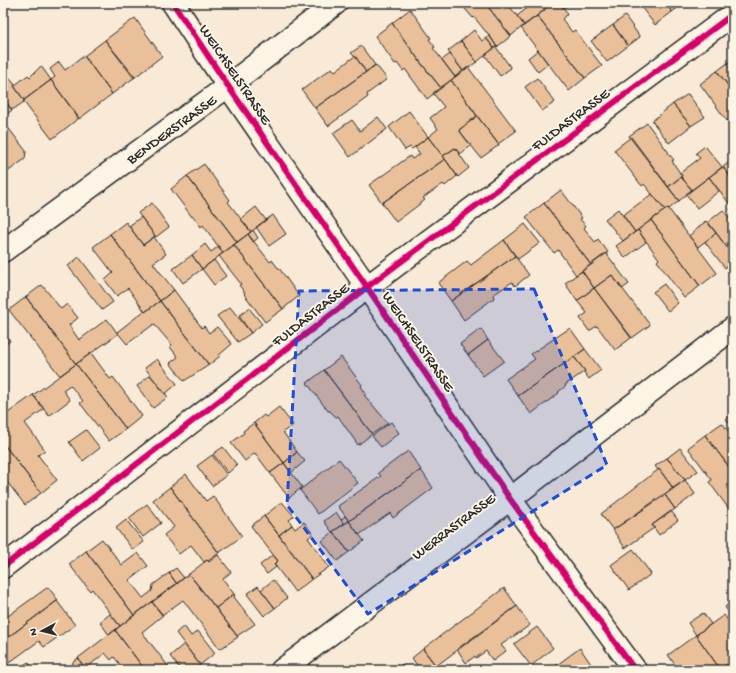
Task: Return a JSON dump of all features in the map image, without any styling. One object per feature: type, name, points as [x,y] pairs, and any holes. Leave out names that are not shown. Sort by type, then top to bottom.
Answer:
[{"type":"street","name":"WEICHSELSTRASSE","points":[[173,3],[510,499],[635,670]]},
{"type":"street","name":"BENDERSTRASSE","points":[[3,251],[228,86],[336,3]]},
{"type":"street","name":"FULDASTRASSE","points":[[3,567],[367,287],[733,14]]},
{"type":"street","name":"WERRASTRASSE","points":[[282,670],[510,499],[733,328]]},
{"type":"highlighted area","points":[[534,289],[607,465],[368,614],[287,505],[299,291]]},
{"type":"building","points":[[460,3],[485,3],[511,36],[497,47],[487,32]]},
{"type":"building","points":[[485,3],[507,3],[524,25],[511,36]]},
{"type":"building","points":[[534,3],[540,3],[545,10],[524,25],[517,16]]},
{"type":"building","points":[[552,3],[560,3],[568,14],[562,19],[572,32],[575,30],[602,66],[585,78],[537,16]]},
{"type":"building","points":[[560,3],[570,3],[563,8]]},
{"type":"building","points":[[638,3],[666,3],[672,12],[655,25]]},
{"type":"building","points":[[666,3],[684,3],[672,12]]},
{"type":"building","points":[[410,9],[431,38],[429,39],[435,47],[433,48],[455,77],[441,88],[392,23]]},
{"type":"building","points":[[537,16],[585,78],[569,91],[521,28]]},
{"type":"building","points":[[625,16],[640,37],[628,46],[613,25]]},
{"type":"building","points":[[135,18],[162,56],[134,78],[105,40]]},
{"type":"building","points":[[392,23],[441,88],[427,99],[405,69],[403,71],[397,63],[395,64],[375,36]]},
{"type":"building","points":[[613,25],[628,46],[607,62],[591,41]]},
{"type":"building","points":[[474,30],[482,41],[486,38],[494,48],[477,62],[461,41]]},
{"type":"building","points":[[490,36],[497,47],[494,48],[486,38]]},
{"type":"building","points":[[105,40],[135,77],[112,94],[84,56]]},
{"type":"building","points":[[461,41],[477,62],[463,71],[448,51]]},
{"type":"building","points":[[361,46],[375,65],[366,72],[355,56],[351,53]]},
{"type":"building","points":[[496,47],[511,68],[500,76],[485,55]]},
{"type":"building","points":[[538,50],[548,64],[538,72],[528,58]]},
{"type":"building","points":[[450,54],[463,71],[455,77],[442,60]]},
{"type":"building","points":[[84,56],[112,94],[79,119],[51,80],[55,77],[50,69],[59,62],[65,70]]},
{"type":"building","points":[[355,56],[366,72],[315,108],[302,90],[332,68],[335,71]]},
{"type":"building","points":[[733,59],[733,92],[717,71]]},
{"type":"building","points":[[376,65],[387,79],[367,94],[368,97],[328,126],[315,108]]},
{"type":"building","points":[[41,66],[51,80],[24,100],[14,86],[28,75],[30,77]]},
{"type":"building","points":[[468,67],[516,131],[498,144],[451,80]]},
{"type":"building","points":[[717,71],[733,92],[733,120],[731,118],[727,121],[700,84]]},
{"type":"building","points":[[5,72],[24,100],[24,102],[12,110],[3,98],[3,73]]},
{"type":"building","points":[[537,78],[555,102],[542,111],[525,87]]},
{"type":"building","points":[[51,80],[79,118],[52,139],[23,101]]},
{"type":"building","points":[[451,80],[477,116],[459,130],[471,146],[460,154],[455,148],[443,156],[428,137],[438,129],[430,118],[444,107],[433,93]]},
{"type":"building","points":[[688,94],[705,117],[691,126],[673,104]]},
{"type":"building","points":[[3,98],[12,110],[3,118]]},
{"type":"building","points":[[673,104],[691,126],[669,143],[652,121]]},
{"type":"building","points":[[409,111],[428,137],[412,149],[410,147],[405,150],[389,127]]},
{"type":"building","points":[[477,116],[499,145],[481,158],[459,130]]},
{"type":"building","points":[[378,117],[387,129],[350,157],[333,133],[352,120],[360,131]]},
{"type":"building","points":[[3,121],[26,151],[25,159],[3,175]]},
{"type":"building","points":[[647,123],[674,160],[672,161],[682,176],[668,187],[629,136]]},
{"type":"building","points":[[428,137],[445,159],[382,203],[369,185],[410,156],[412,159],[420,154],[415,147]]},
{"type":"building","points":[[631,137],[679,201],[669,209],[668,208],[665,210],[644,184],[642,186],[614,150]]},
{"type":"building","points":[[705,146],[722,167],[692,190],[681,177],[682,176],[680,173],[700,158],[696,153]]},
{"type":"building","points":[[455,148],[469,168],[458,177],[443,156]]},
{"type":"building","points":[[445,159],[457,176],[445,186],[443,184],[423,198],[425,200],[396,222],[382,203]]},
{"type":"building","points":[[733,159],[733,177],[731,178],[723,167]]},
{"type":"building","points":[[204,164],[230,200],[228,202],[251,232],[237,242],[187,176]]},
{"type":"building","points":[[723,167],[733,180],[733,213],[730,209],[732,207],[709,177]]},
{"type":"building","points":[[187,176],[237,242],[223,253],[203,225],[201,227],[193,216],[192,217],[171,189]]},
{"type":"building","points":[[681,177],[692,190],[679,201],[668,187]]},
{"type":"building","points":[[709,177],[719,191],[697,208],[686,194]]},
{"type":"building","points":[[561,190],[582,218],[580,219],[586,226],[584,228],[595,242],[598,239],[608,252],[591,265],[544,203]]},
{"type":"building","points":[[652,194],[665,210],[635,232],[623,215]]},
{"type":"building","points":[[152,203],[169,227],[156,237],[138,213]]},
{"type":"building","points":[[544,203],[591,265],[576,275],[558,250],[554,253],[526,217]]},
{"type":"building","points":[[256,207],[266,220],[251,232],[241,219]]},
{"type":"building","points":[[668,208],[717,273],[700,286],[651,220]]},
{"type":"building","points":[[618,209],[635,232],[623,241],[605,219]]},
{"type":"building","points":[[723,210],[733,223],[733,247],[729,250],[708,222]]},
{"type":"building","points":[[273,215],[286,234],[269,246],[256,227]]},
{"type":"building","points":[[141,217],[155,236],[143,245],[129,226]]},
{"type":"building","points":[[651,220],[700,286],[684,298],[657,261],[659,259],[638,230]]},
{"type":"building","points":[[706,221],[716,233],[698,247],[689,236]]},
{"type":"building","points":[[126,222],[143,245],[154,237],[166,254],[153,263],[174,290],[160,301],[110,234]]},
{"type":"building","points":[[525,224],[540,243],[518,259],[504,240]]},
{"type":"building","points":[[253,230],[258,238],[253,242],[248,234]]},
{"type":"building","points":[[638,230],[646,242],[625,258],[616,246]]},
{"type":"building","points":[[716,233],[733,255],[733,262],[725,268],[705,242]]},
{"type":"building","points":[[110,234],[160,301],[145,312],[128,288],[117,296],[105,280],[113,273],[93,247]]},
{"type":"building","points":[[248,234],[270,262],[272,260],[279,268],[299,296],[283,309],[234,245]]},
{"type":"building","points":[[504,240],[515,256],[451,301],[438,283],[467,261],[471,265]]},
{"type":"building","points":[[205,244],[211,252],[219,246],[223,253],[202,269],[192,255]]},
{"type":"building","points":[[234,245],[283,309],[265,322],[244,294],[245,293],[239,285],[241,284],[219,256]]},
{"type":"building","points":[[606,253],[629,284],[622,289],[612,275],[594,288],[582,271]]},
{"type":"building","points":[[192,255],[202,269],[183,283],[173,269]]},
{"type":"building","points":[[515,256],[529,275],[515,286],[512,282],[493,295],[494,298],[464,320],[451,301]]},
{"type":"building","points":[[79,257],[113,302],[102,310],[68,266]]},
{"type":"building","points":[[214,260],[226,276],[214,285],[202,269]]},
{"type":"building","points":[[582,271],[594,288],[577,301],[565,283]]},
{"type":"building","points":[[612,275],[650,325],[632,338],[594,288]]},
{"type":"building","points":[[664,284],[678,303],[668,311],[653,292]]},
{"type":"building","points":[[42,285],[61,309],[67,304],[78,318],[69,325],[79,340],[107,319],[118,334],[76,364],[26,297]]},
{"type":"building","points":[[594,288],[631,338],[615,350],[597,326],[589,331],[580,318],[587,313],[577,301]]},
{"type":"building","points":[[174,290],[202,328],[204,326],[209,333],[217,327],[232,344],[209,365],[160,301]]},
{"type":"building","points":[[26,297],[76,364],[60,376],[9,310]]},
{"type":"building","points":[[160,301],[209,365],[184,381],[170,363],[178,357],[170,347],[172,345],[154,324],[127,344],[117,332],[144,311],[145,312]]},
{"type":"building","points":[[230,307],[251,333],[238,342],[217,316]]},
{"type":"building","points":[[249,308],[262,324],[251,333],[239,316]]},
{"type":"building","points":[[570,328],[585,349],[518,396],[506,379],[535,359],[531,354]]},
{"type":"building","points":[[481,329],[488,340],[468,355],[460,344]]},
{"type":"building","points":[[3,331],[10,341],[3,346]]},
{"type":"building","points":[[488,340],[504,361],[483,376],[468,355]]},
{"type":"building","points":[[585,349],[601,370],[589,379],[584,372],[585,371],[574,357]]},
{"type":"building","points":[[91,353],[110,379],[113,377],[142,416],[126,429],[76,364]]},
{"type":"building","points":[[341,357],[362,385],[361,386],[366,394],[364,395],[388,423],[372,434],[324,370]]},
{"type":"building","points":[[574,357],[585,371],[565,385],[566,386],[558,392],[559,393],[531,414],[518,396]]},
{"type":"building","points":[[157,359],[177,384],[165,394],[145,368]]},
{"type":"building","points":[[76,364],[126,429],[109,441],[80,403],[83,401],[70,385],[63,390],[70,400],[49,416],[33,395]]},
{"type":"building","points":[[324,370],[372,434],[358,445],[338,416],[336,417],[328,411],[307,383]]},
{"type":"building","points":[[150,375],[168,397],[153,408],[137,386]]},
{"type":"building","points":[[33,395],[44,409],[25,423],[45,450],[38,455],[57,480],[41,493],[3,443],[3,420],[7,417],[5,415]]},
{"type":"building","points":[[279,407],[293,425],[283,432],[297,452],[284,463],[254,423],[264,415],[266,417]]},
{"type":"building","points":[[733,414],[733,428],[726,419]]},
{"type":"building","points":[[391,422],[399,433],[381,447],[372,436]]},
{"type":"building","points":[[254,423],[284,463],[270,473],[255,453],[245,461],[231,443]]},
{"type":"building","points":[[722,423],[733,437],[733,472],[705,435]]},
{"type":"building","points":[[86,430],[100,448],[83,461],[69,442]]},
{"type":"building","points":[[705,435],[733,472],[732,513],[709,482],[712,480],[688,448]]},
{"type":"building","points":[[3,443],[41,493],[25,505],[4,478],[3,479]]},
{"type":"building","points":[[223,447],[237,465],[228,473],[213,454]]},
{"type":"building","points":[[680,448],[698,471],[685,480],[667,458]]},
{"type":"building","points":[[408,451],[421,470],[349,521],[338,506],[381,476],[378,473]]},
{"type":"building","points":[[297,452],[305,461],[291,473],[284,463]]},
{"type":"building","points":[[212,455],[227,475],[212,486],[197,466]]},
{"type":"building","points":[[667,458],[685,480],[673,488],[655,466]]},
{"type":"building","points":[[339,459],[358,483],[318,514],[300,490]]},
{"type":"building","points":[[284,463],[302,487],[289,498],[270,473]]},
{"type":"building","points":[[659,469],[673,488],[613,530],[601,514]]},
{"type":"building","points":[[421,470],[433,488],[393,518],[390,513],[359,535],[349,521]]},
{"type":"building","points":[[186,474],[206,501],[213,496],[242,536],[219,553],[170,487]]},
{"type":"building","points":[[685,480],[695,494],[675,509],[665,495]]},
{"type":"building","points":[[170,487],[219,553],[208,561],[207,560],[204,562],[191,545],[179,554],[164,535],[174,527],[153,500]]},
{"type":"building","points":[[665,495],[675,509],[652,525],[654,528],[625,548],[613,530]]},
{"type":"building","points":[[282,502],[294,516],[289,520],[292,525],[279,535],[264,516]]},
{"type":"building","points":[[147,504],[161,523],[143,537],[129,518]]},
{"type":"building","points":[[671,511],[678,520],[659,535],[652,525]]},
{"type":"building","points":[[336,512],[344,524],[332,532],[324,521]]},
{"type":"building","points":[[264,516],[312,579],[295,592],[274,564],[278,561],[251,526]]},
{"type":"building","points":[[345,516],[349,521],[344,524],[341,520]]},
{"type":"building","points":[[126,520],[144,542],[133,550],[116,528]]},
{"type":"building","points":[[349,521],[364,541],[349,552],[332,532]]},
{"type":"building","points":[[304,522],[313,534],[308,538],[329,567],[312,579],[279,535],[292,525],[295,529]]},
{"type":"building","points":[[333,532],[349,552],[337,561],[322,541]]},
{"type":"building","points":[[102,539],[122,565],[138,553],[148,566],[129,580],[143,598],[152,591],[153,585],[169,573],[177,584],[134,615],[86,551]]},
{"type":"building","points":[[633,549],[651,574],[629,590],[611,565]]},
{"type":"building","points":[[86,551],[134,615],[120,626],[92,589],[90,591],[69,564]]},
{"type":"building","points":[[218,555],[231,572],[223,579],[234,594],[216,608],[189,574],[207,560],[209,562]]},
{"type":"building","points":[[273,555],[278,561],[274,564],[276,567],[267,574],[260,565]]},
{"type":"building","points":[[176,568],[184,578],[177,584],[169,573]]},
{"type":"building","points":[[189,574],[238,637],[220,649],[183,600],[162,615],[152,602]]},
{"type":"building","points":[[273,580],[287,598],[275,608],[261,590]]},
{"type":"building","points":[[258,586],[275,608],[264,616],[247,594]]},
{"type":"building","points":[[48,587],[58,600],[3,641],[4,613],[6,611],[8,616]]},
{"type":"building","points":[[504,588],[517,606],[436,666],[423,649]]},
{"type":"building","points":[[234,594],[234,597],[255,624],[237,636],[216,608]]},
{"type":"building","points":[[57,601],[75,625],[44,647],[39,641],[3,667],[3,641]]},
{"type":"building","points":[[733,601],[733,618],[725,607]]},
{"type":"building","points":[[152,602],[163,615],[142,632],[171,670],[145,670],[115,630]]},
{"type":"building","points":[[517,606],[530,625],[501,645],[506,651],[493,661],[486,651],[476,658],[475,656],[466,663],[457,649]]},
{"type":"building","points":[[703,613],[711,624],[696,635],[688,623]]},
{"type":"building","points":[[110,614],[120,626],[109,635],[100,622]]},
{"type":"building","points":[[724,615],[733,627],[733,660],[720,669],[696,635]]},
{"type":"building","points":[[184,626],[191,636],[198,631],[215,653],[200,665],[176,633]]},
{"type":"building","points":[[537,627],[553,648],[531,666],[514,644]]},
{"type":"building","points":[[115,630],[145,670],[118,670],[122,667],[114,657],[111,660],[105,653],[85,669],[78,658]]},
{"type":"building","points":[[696,635],[720,669],[719,670],[679,670],[668,655]]},
{"type":"building","points":[[184,644],[200,665],[193,670],[181,670],[170,656]]},
{"type":"building","points":[[580,648],[595,670],[550,670]]},
{"type":"building","points":[[423,649],[438,670],[420,670],[412,658]]},
{"type":"building","points":[[78,658],[83,665],[78,669],[72,663]]},
{"type":"building","points":[[28,662],[35,670],[17,670]]},
{"type":"building","points":[[402,664],[406,670],[395,670],[401,666]]},
{"type":"cycle path","points":[[173,3],[510,499],[635,670]]},
{"type":"cycle path","points":[[3,567],[367,287],[733,14]]}]
